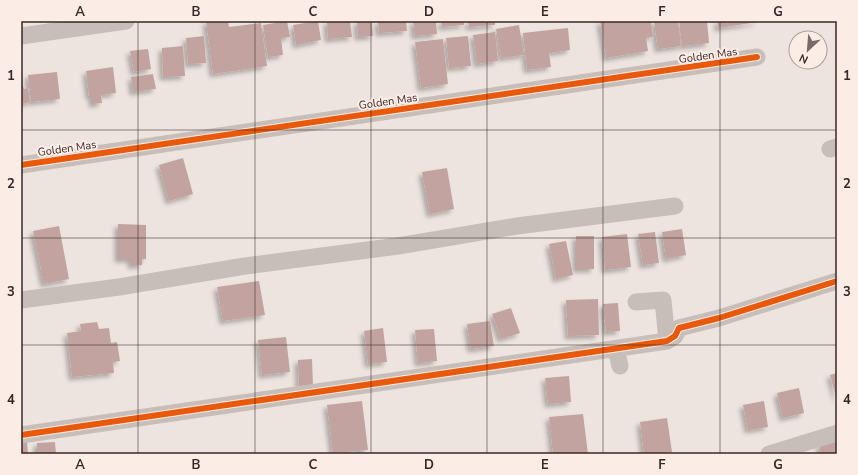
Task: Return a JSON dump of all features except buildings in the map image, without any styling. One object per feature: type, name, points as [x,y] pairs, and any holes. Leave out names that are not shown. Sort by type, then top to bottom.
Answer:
[{"type":"street","points":[[21,36],[126,21]]},
{"type":"street","name":"Golden Mas","points":[[21,165],[757,58]]},
{"type":"street","points":[[21,300],[119,287],[245,266],[398,246],[517,226],[675,206]]},
{"type":"street","points":[[21,435],[667,341],[675,336],[679,328],[719,318],[837,281]]},
{"type":"street","points":[[636,302],[663,300],[667,341]]},
{"type":"street","points":[[616,349],[620,366]]},
{"type":"street","points":[[769,454],[837,432]]},
{"type":"cycle path","points":[[21,165],[757,57]]},
{"type":"cycle path","points":[[21,435],[667,341],[675,336],[679,328],[719,318],[837,281]]}]
